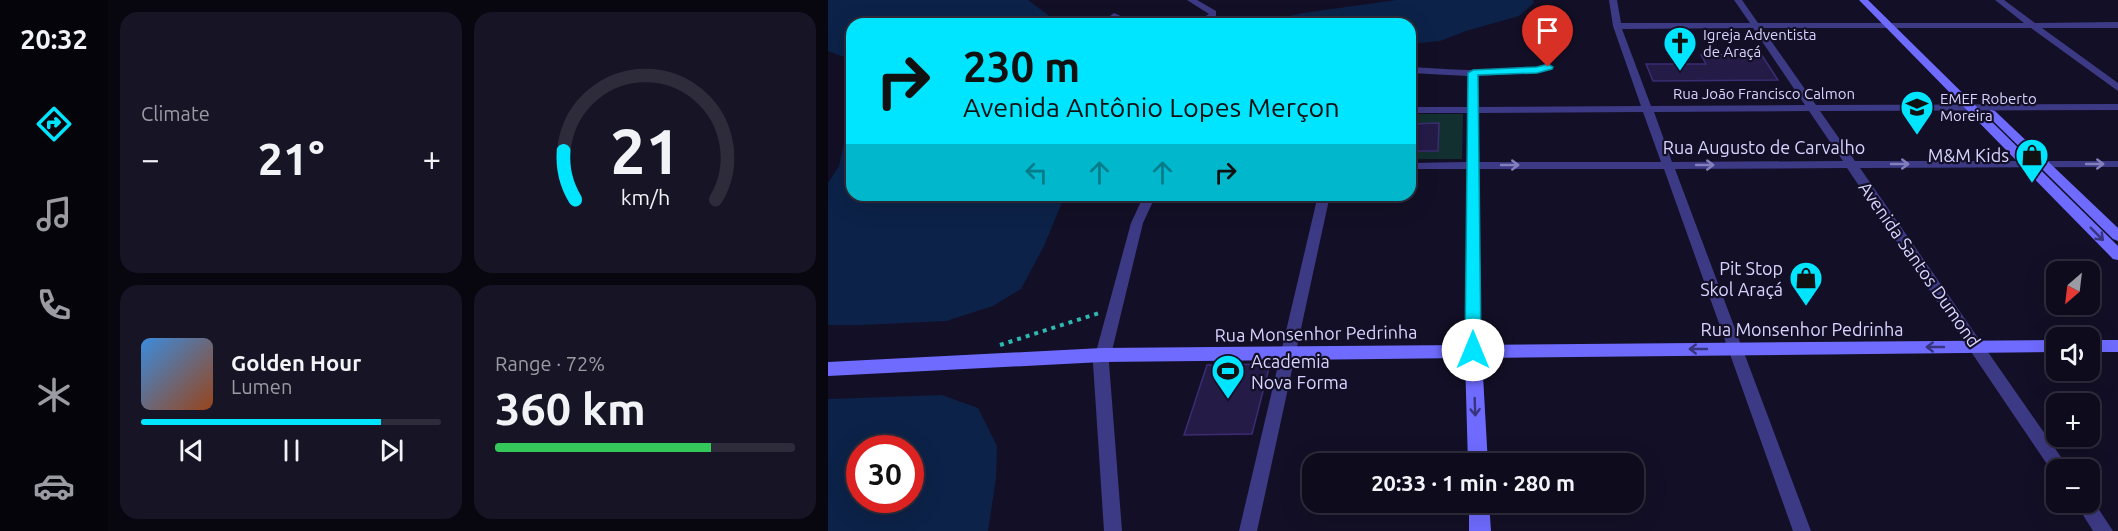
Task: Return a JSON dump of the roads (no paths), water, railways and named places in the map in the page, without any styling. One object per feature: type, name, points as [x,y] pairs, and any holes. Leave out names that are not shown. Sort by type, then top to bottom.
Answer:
[{"type":"street","points":[[1191,0],[1213,13],[1210,18]]},
{"type":"street","points":[[1613,0],[1617,26],[1802,531]]},
{"type":"street","name":"Avenida Santos Dumond","points":[[1738,0],[2053,459]]},
{"type":"street","points":[[1863,0],[1894,25],[1985,108],[2118,237]]},
{"type":"street","points":[[1874,0],[1894,25],[1970,107],[2118,255]]},
{"type":"street","points":[[1999,0],[2118,88]]},
{"type":"street","points":[[1114,16],[1118,18]]},
{"type":"street","points":[[1617,26],[2118,25]]},
{"type":"street","points":[[1416,70],[1473,73],[1537,70],[1548,67]]},
{"type":"street","points":[[1473,73],[1473,350],[1478,453]]},
{"type":"street","name":"Rua João Francisco Calmon","points":[[1416,110],[2118,107]]},
{"type":"street","name":"Rua Augusto de Carvalho","points":[[1416,166],[2118,164]]},
{"type":"street","points":[[1113,531],[1103,407],[1102,355],[1137,223],[1146,201]]},
{"type":"street","points":[[1248,531],[1323,201]]},
{"type":"street","name":"Rua Monsenhor Pedrinha","points":[[828,369],[1102,355],[2046,346]]},
{"type":"street","points":[[2100,346],[2118,346]]},
{"type":"street","points":[[1479,513],[1480,531]]},
{"type":"street","points":[[2092,513],[2104,531]]},
{"type":"water","points":[[828,0],[1028,0],[1052,18],[846,18],[846,58],[828,51]]},
{"type":"water","points":[[1396,0],[1533,0],[1534,3],[1519,16],[1440,41],[1416,43],[1416,18],[1281,18]]},
{"type":"water","points":[[846,136],[846,201],[1063,201],[1044,246],[1021,289],[993,306],[946,321],[828,325],[828,183],[839,166]]},
{"type":"water","points":[[942,395],[978,408],[997,446],[996,478],[988,531],[828,531],[828,399]]},
{"type":"place","name":"Igreja Adventista de Araçá","points":[[1680,72]]},
{"type":"place","name":"EMEF Roberto Moreira","points":[[1917,136]]},
{"type":"place","name":"M&M Kids","points":[[2032,184]]},
{"type":"place","name":"Pit Stop Skol Araçá","points":[[1806,307]]},
{"type":"place","name":"Academia Nova Forma","points":[[1228,400]]}]
